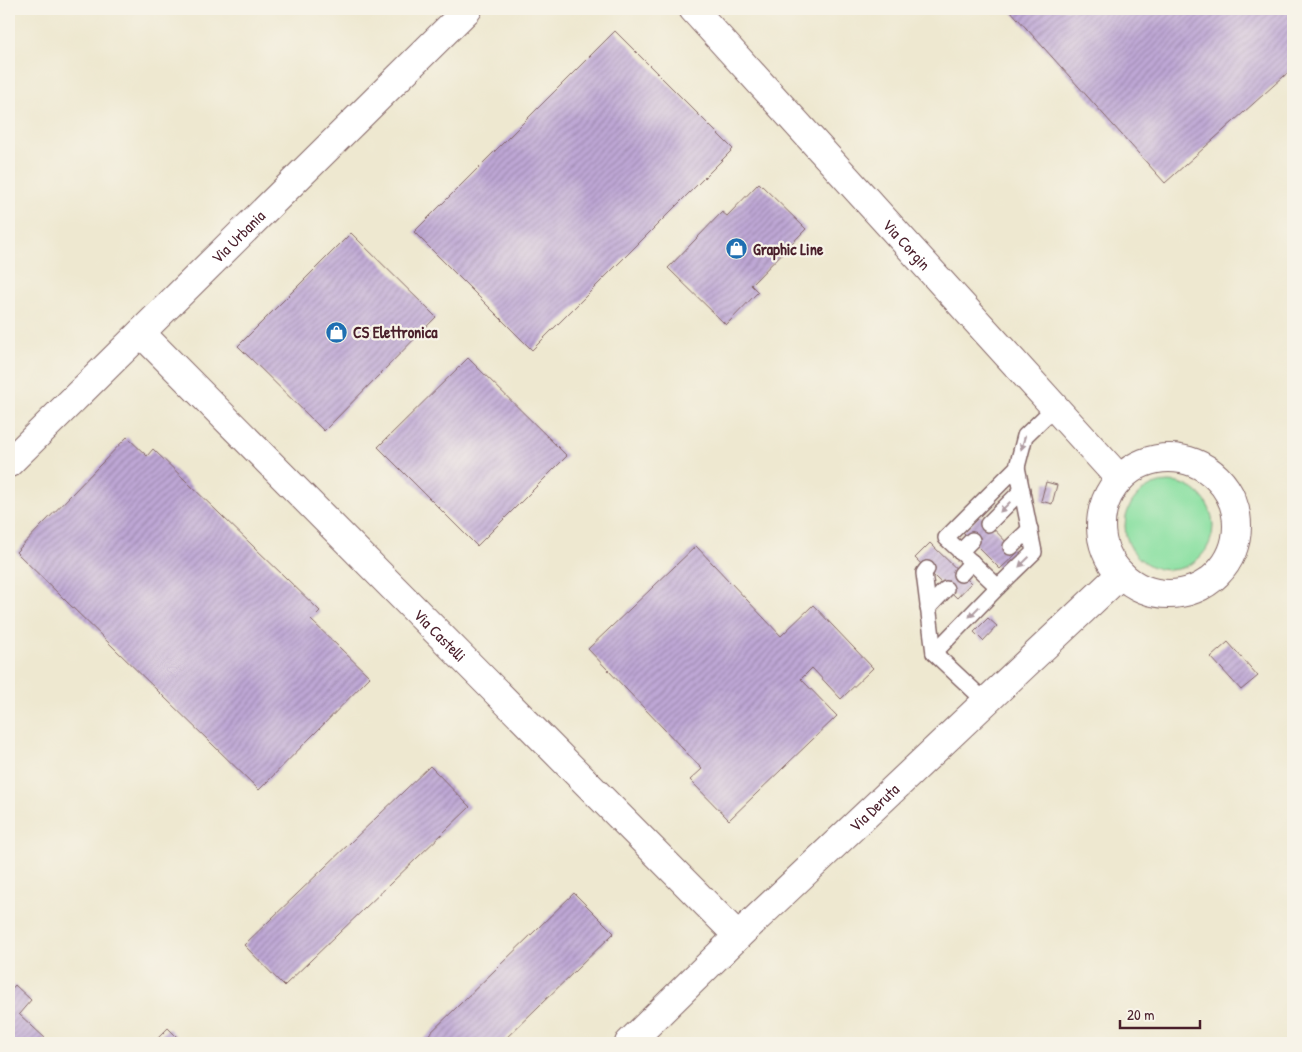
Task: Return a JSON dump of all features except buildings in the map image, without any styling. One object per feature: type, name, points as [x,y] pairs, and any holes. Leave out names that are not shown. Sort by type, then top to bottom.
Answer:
[{"type":"street","name":"Via Urbania","points":[[9,463],[468,9]]},
{"type":"street","name":"Via Corgin","points":[[693,9],[1120,479]]},
{"type":"street","name":"Via Castelli","points":[[141,333],[738,936]]},
{"type":"street","points":[[1159,459],[1181,459],[1202,466],[1220,480],[1232,498],[1237,520],[1236,542],[1227,562],[1212,579],[1196,589],[1176,594],[1156,592],[1137,586],[1121,574],[1109,557],[1102,537],[1102,516],[1108,496],[1120,479],[1138,466],[1159,459]]},
{"type":"street","name":"Via Deruta","points":[[629,1043],[738,936],[1121,574]]},
{"type":"lane","points":[[934,653],[1034,552],[1017,467],[1025,436],[1055,407]]},
{"type":"lane","points":[[998,587],[990,569],[966,568],[951,550],[946,538],[1017,467]]},
{"type":"lane","points":[[988,524],[1022,490]]},
{"type":"lane","points":[[1011,547],[1030,529]]},
{"type":"lane","points":[[951,550],[972,540]]},
{"type":"lane","points":[[927,569],[924,573],[934,653],[986,702]]},
{"type":"lane","points":[[928,608],[946,589]]},
{"type":"green space","points":[[1169,482],[1186,485],[1200,495],[1210,509],[1213,526],[1210,543],[1200,557],[1186,567],[1169,570],[1152,567],[1138,557],[1128,543],[1125,526],[1128,509],[1138,495],[1152,485]]},
{"type":"place","name":"Graphic Line","points":[[737,249]]},
{"type":"place","name":"CS Elettronica","points":[[337,332]]}]
